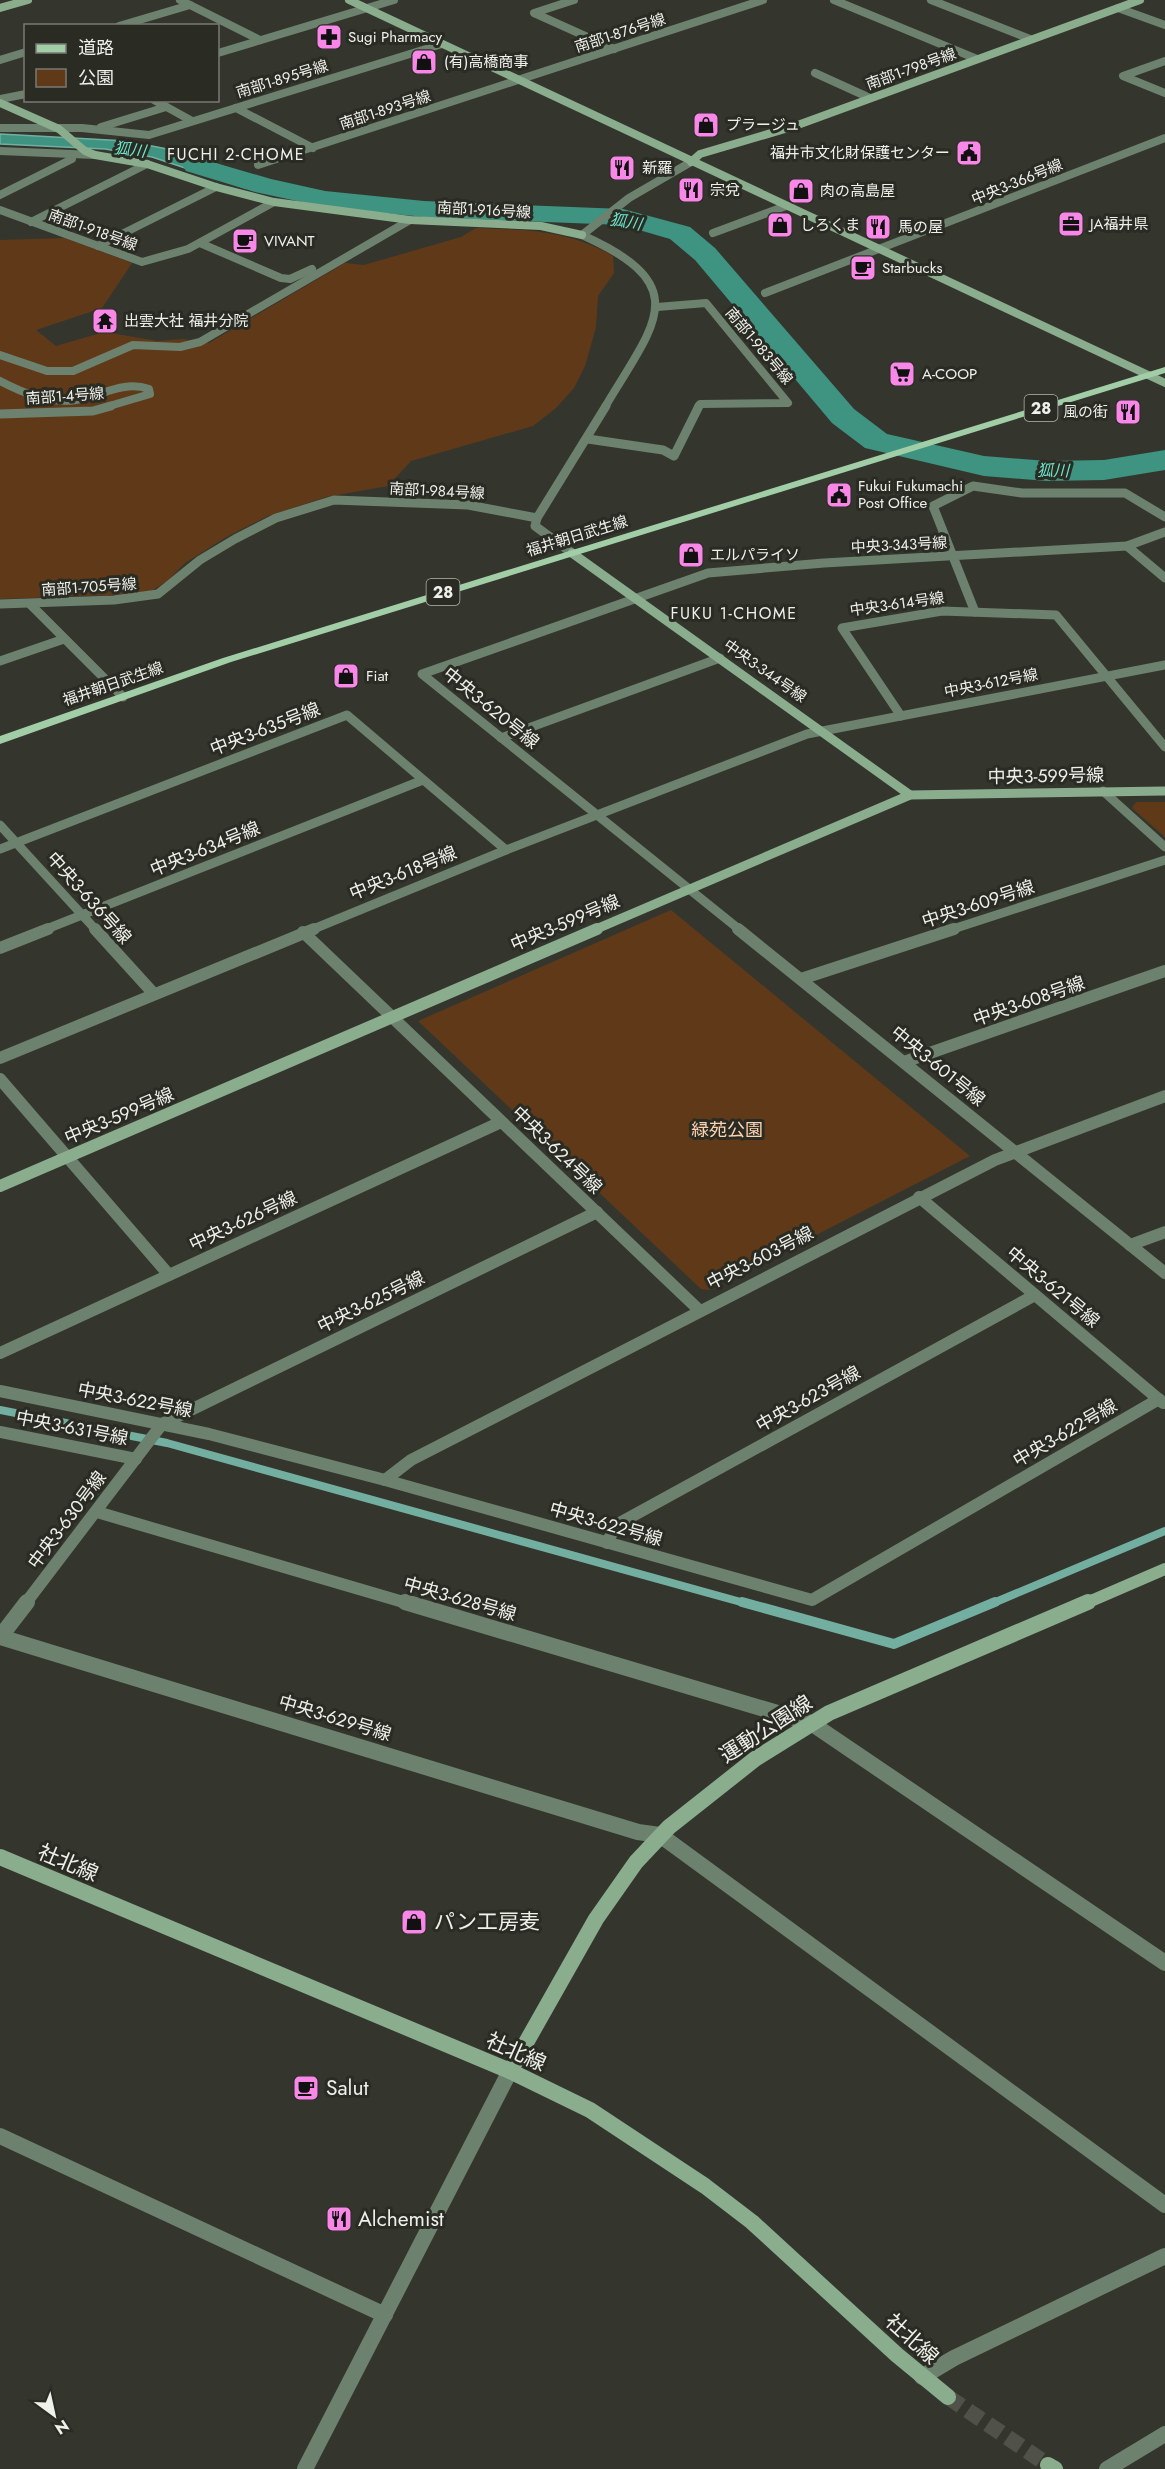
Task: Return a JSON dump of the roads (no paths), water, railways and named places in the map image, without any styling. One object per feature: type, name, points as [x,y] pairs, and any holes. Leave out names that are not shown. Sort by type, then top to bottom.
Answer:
[{"type":"main road","name":"福井朝日武生線","points":[[0,740],[227,660],[1122,382],[1151,377],[1165,370]]},
{"type":"street","points":[[0,8],[27,0]]},
{"type":"street","points":[[180,0],[260,40]]},
{"type":"street","points":[[350,0],[1165,383]]},
{"type":"street","points":[[219,53],[394,0]]},
{"type":"street","points":[[574,0],[534,13],[614,49]]},
{"type":"street","name":"南部1-876号線","points":[[520,81],[763,0]]},
{"type":"street","points":[[834,0],[977,58]]},
{"type":"street","points":[[931,0],[1030,39]]},
{"type":"street","name":"南部1-798号線","points":[[691,162],[700,154],[795,126],[1140,0]]},
{"type":"street","points":[[126,24],[190,5]]},
{"type":"street","points":[[1118,8],[1165,25]]},
{"type":"street","name":"南部1-895号線","points":[[0,128],[61,131],[96,129],[149,135],[442,44]]},
{"type":"street","points":[[0,60],[24,53]]},
{"type":"street","points":[[1165,61],[1123,76],[1165,93]]},
{"type":"street","points":[[815,73],[870,98]]},
{"type":"street","name":"南部1-893号線","points":[[258,165],[520,81]]},
{"type":"street","points":[[0,101],[24,95]]},
{"type":"street","name":"南部1-916号線","points":[[0,101],[61,131],[85,151],[95,155],[147,164],[216,187],[274,202],[410,220],[541,226],[582,235],[620,255],[644,272],[657,307]]},
{"type":"street","points":[[157,102],[192,121]]},
{"type":"street","points":[[96,129],[166,107]]},
{"type":"street","points":[[236,108],[313,148]]},
{"type":"street","name":"中央3-366号線","points":[[765,293],[1165,138]]},
{"type":"street","points":[[0,151],[95,155]]},
{"type":"street","points":[[0,195],[72,159],[70,155]]},
{"type":"street","points":[[582,235],[641,190],[691,162]]},
{"type":"street","points":[[31,222],[147,164]]},
{"type":"street","points":[[98,246],[216,187]]},
{"type":"street","name":"南部1-918号線","points":[[0,210],[142,262],[200,243],[274,202]]},
{"type":"street","points":[[713,233],[786,206]]},
{"type":"street","name":"南部1-4号線","points":[[0,355],[47,371],[73,370],[117,350],[134,345],[180,347],[200,342],[410,220]]},
{"type":"street","points":[[200,243],[281,278],[290,279],[347,256]]},
{"type":"street","name":"南部1-983号線","points":[[588,439],[663,450],[674,456],[700,405],[788,403],[706,303],[657,307]]},
{"type":"street","points":[[572,553],[535,526],[537,518],[588,439],[648,334],[657,307]]},
{"type":"street","name":"南部1-4号線","points":[[0,381],[26,395],[57,400],[76,400],[126,386],[142,385],[149,389],[150,394],[93,411],[0,414]]},
{"type":"street","points":[[975,612],[933,506],[973,486],[1056,495],[1125,493],[1165,517]]},
{"type":"street","name":"南部1-984号線","points":[[334,500],[468,505],[500,509],[537,518]]},
{"type":"street","name":"南部1-705号線","points":[[0,604],[122,600],[158,594],[200,560],[235,539],[276,518],[334,500]]},
{"type":"street","name":"中央3-343号線","points":[[636,599],[708,573],[952,555],[1127,546],[1165,532]]},
{"type":"street","points":[[1127,546],[1165,578]]},
{"type":"street","name":"中央3-344号線","points":[[572,553],[910,795]]},
{"type":"street","name":"中央3-620号線","points":[[636,599],[422,674],[688,888]]},
{"type":"street","points":[[30,604],[123,697]]},
{"type":"street","name":"中央3-614号線","points":[[901,716],[842,628],[942,611],[1056,615],[1165,747]]},
{"type":"street","points":[[0,660],[64,639]]},
{"type":"street","points":[[501,738],[720,658]]},
{"type":"street","name":"中央3-612号線","points":[[822,731],[1165,665]]},
{"type":"street","name":"中央3-635号線","points":[[0,849],[348,715],[506,850]]},
{"type":"street","name":"中央3-618号線","points":[[0,1058],[506,850],[807,734],[822,731]]},
{"type":"street","name":"中央3-634号線","points":[[0,948],[423,780]]},
{"type":"street","points":[[1103,791],[1165,847]]},
{"type":"street","name":"中央3-599号線","points":[[0,1186],[688,888],[910,795],[1165,791]]},
{"type":"street","name":"中央3-636号線","points":[[0,825],[154,994]]},
{"type":"street","name":"中央3-609号線","points":[[801,979],[1165,860]]},
{"type":"street","name":"中央3-601号線","points":[[688,888],[1165,1273]]},
{"type":"street","name":"中央3-624号線","points":[[303,932],[699,1310]]},
{"type":"street","name":"中央3-608号線","points":[[904,1062],[1165,972]]},
{"type":"street","points":[[0,1079],[169,1275]]},
{"type":"street","name":"中央3-603号線","points":[[385,1480],[411,1460],[919,1197],[1014,1151],[1165,1096]]},
{"type":"street","name":"中央3-626号線","points":[[0,1353],[501,1122]]},
{"type":"street","name":"中央3-621号線","points":[[919,1197],[1162,1402]]},
{"type":"street","name":"中央3-625号線","points":[[158,1428],[597,1212]]},
{"type":"street","points":[[1130,1245],[1165,1232]]},
{"type":"street","name":"中央3-623号線","points":[[607,1543],[616,1525],[1035,1295]]},
{"type":"street","name":"中央3-622号線","points":[[0,1391],[158,1428],[209,1434],[385,1480],[812,1600],[1162,1402]]},
{"type":"street","name":"中央3-630号線","points":[[0,1637],[97,1512],[158,1428]]},
{"type":"street","name":"中央3-631号線","points":[[0,1432],[140,1454]]},
{"type":"street","name":"中央3-628号線","points":[[97,1512],[788,1714],[812,1723],[1163,1960]]},
{"type":"street","name":"運動公園線","points":[[510,2071],[594,1922],[660,1835],[756,1757],[812,1723],[863,1698],[1165,1569]]},
{"type":"street","name":"中央3-629号線","points":[[0,1637],[638,1832],[660,1835]]},
{"type":"street","points":[[660,1835],[1165,2205]]},
{"type":"street","name":"社北線","points":[[0,1857],[510,2071],[590,2110],[705,2186],[752,2222],[922,2377],[948,2397]]},
{"type":"street","points":[[305,2469],[510,2071]]},
{"type":"street","points":[[0,2136],[385,2315]]},
{"type":"street","points":[[922,2377],[954,2358],[1165,2256]]},
{"type":"street","points":[[1107,2469],[1165,2434]]},
{"type":"water","points":[[0,134],[127,141],[177,151],[261,179],[245,188],[152,157],[105,149],[0,144]]},
{"type":"waterway","name":"狐川","points":[[195,165],[265,186],[325,199],[424,209],[623,217],[680,233],[705,254],[843,416],[876,441],[984,466],[1047,471],[1104,470],[1165,460]]},
{"type":"waterway","points":[[0,1410],[167,1443],[748,1604]]},
{"type":"waterway","points":[[991,1604],[1165,1531]]},
{"type":"waterway","points":[[742,1602],[894,1644],[995,1602]]},
{"type":"tunnel","points":[[948,2397],[1048,2465]]},
{"type":"place","name":"Sugi Pharmacy","points":[[329,37]]},
{"type":"place","name":"(有)高橋商事","points":[[424,62]]},
{"type":"place","name":"プラージュ","points":[[706,125]]},
{"type":"place","name":"福井市文化財保護センター","points":[[969,153]]},
{"type":"place","name":"新羅","points":[[622,168]]},
{"type":"place","name":"宗兌","points":[[691,190]]},
{"type":"place","name":"肉の高島屋","points":[[801,191]]},
{"type":"place","name":"JA福井県","points":[[1071,224]]},
{"type":"place","name":"しろくま","points":[[780,225]]},
{"type":"place","name":"馬の屋","points":[[878,227]]},
{"type":"place","name":"VIVANT","points":[[245,241]]},
{"type":"place","name":"Starbucks","points":[[863,268]]},
{"type":"place","name":"出雲大社 福井分院","points":[[105,321]]},
{"type":"place","name":"A-COOP","points":[[902,374]]},
{"type":"place","name":"風の街","points":[[1128,412]]},
{"type":"place","name":"Fukui Fukumachi Post Office","points":[[839,495]]},
{"type":"place","name":"エルパライソ","points":[[691,555]]},
{"type":"place","name":"Fiat","points":[[346,676]]},
{"type":"place","name":"パン工房麦","points":[[414,1922]]},
{"type":"place","name":"Salut","points":[[306,2088]]},
{"type":"place","name":"Alchemist","points":[[339,2219]]},
{"type":"district","name":"FUCHI 2-CHOME","points":[[236,154]]},
{"type":"district","name":"FUKU 1-CHOME","points":[[734,613]]},
{"type":"park label","name":"緑苑公園","points":[[727,1130]]}]
